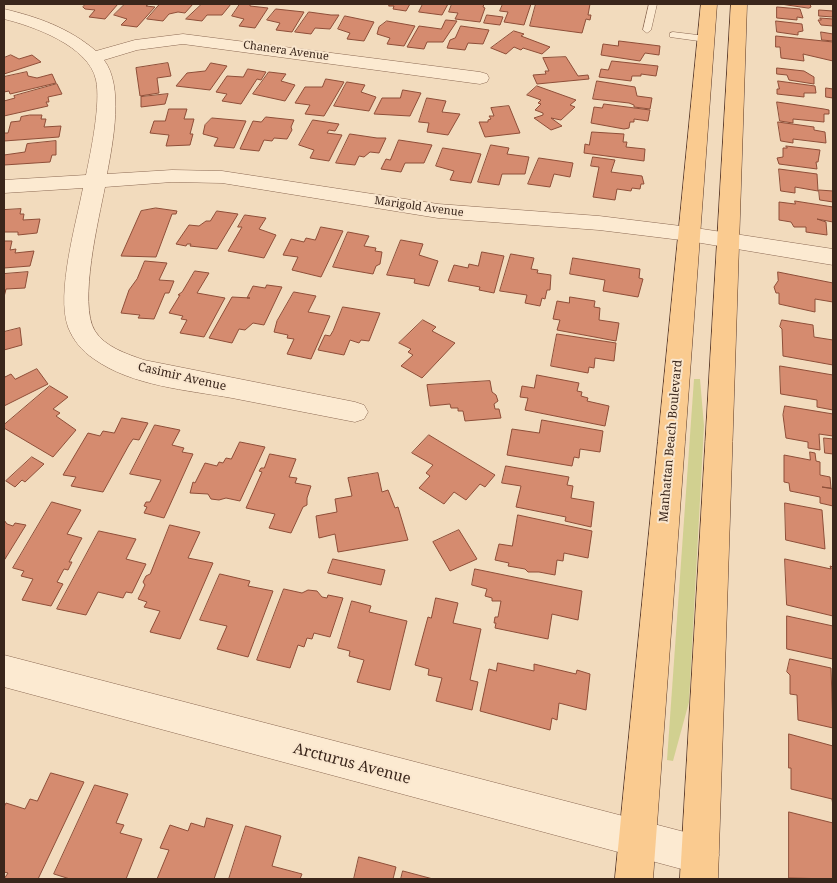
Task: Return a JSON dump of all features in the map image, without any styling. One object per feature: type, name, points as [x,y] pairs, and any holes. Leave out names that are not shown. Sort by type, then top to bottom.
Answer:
[{"type":"main road","name":"Manhattan Beach Boulevard","points":[[634,879],[709,4]]},
{"type":"main road","points":[[699,867],[739,4]]},
{"type":"street","points":[[4,14],[28,19],[77,43],[94,57]]},
{"type":"street","name":"Chanera Avenue","points":[[94,57],[143,43],[183,39],[480,78]]},
{"type":"street","name":"Casimir Avenue","points":[[94,57],[105,79],[104,129],[76,292],[78,320],[89,342],[109,357],[147,372],[355,412]]},
{"type":"street","name":"Marigold Avenue","points":[[4,187],[172,176],[222,177],[438,211],[599,223],[689,234],[833,257]]},
{"type":"street","name":"Arcturus Avenue","points":[[4,671],[637,840],[699,867]]},
{"type":"lane","points":[[647,30],[653,4]]},
{"type":"lane","points":[[674,35],[706,39]]},
{"type":"shaded area","points":[[694,379],[700,379],[704,426],[689,702],[673,761],[667,760]]},
{"type":"building","points":[[86,4],[118,4],[105,19],[89,17],[95,10],[85,9],[83,7]]},
{"type":"building","points":[[125,4],[149,4],[146,6],[155,7],[137,27],[121,25],[127,19],[114,15]]},
{"type":"building","points":[[160,4],[193,4],[185,13],[169,14],[163,21],[147,19]]},
{"type":"building","points":[[202,4],[231,4],[222,15],[207,15],[202,21],[186,19]]},
{"type":"building","points":[[240,4],[268,8],[255,28],[239,26],[244,19],[232,16]]},
{"type":"building","points":[[390,4],[410,4],[406,11],[393,9],[394,6],[389,6]]},
{"type":"building","points":[[423,4],[448,4],[442,15],[419,12]]},
{"type":"building","points":[[452,4],[484,4],[483,7],[485,8],[480,22],[455,19],[458,13],[449,12]]},
{"type":"building","points":[[503,4],[531,4],[524,25],[504,22],[508,12],[500,11]]},
{"type":"building","points":[[536,4],[590,4],[588,15],[591,15],[590,20],[586,19],[582,33],[530,26]]},
{"type":"building","points":[[781,4],[810,4],[811,7],[809,8]]},
{"type":"building","points":[[777,7],[800,9],[803,18],[797,17],[797,20],[777,18]]},
{"type":"building","points":[[276,9],[304,12],[292,32],[276,30],[280,23],[267,20]]},
{"type":"building","points":[[819,10],[833,11],[833,17],[819,16]]},
{"type":"building","points":[[309,12],[339,15],[330,29],[315,28],[311,34],[295,32]]},
{"type":"building","points":[[487,15],[503,17],[500,25],[484,23]]},
{"type":"building","points":[[345,16],[374,22],[364,41],[347,39],[350,33],[338,29]]},
{"type":"building","points":[[820,18],[833,19],[833,26],[821,25],[818,20],[821,20]]},
{"type":"building","points":[[446,20],[457,21],[443,42],[427,42],[424,49],[407,47],[419,26],[441,29]]},
{"type":"building","points":[[387,21],[415,26],[404,46],[387,44],[390,38],[377,34],[379,27]]},
{"type":"building","points":[[776,21],[802,24],[803,31],[798,32],[798,35],[777,32]]},
{"type":"building","points":[[461,26],[489,30],[483,44],[468,43],[465,50],[447,48],[450,40],[455,38]]},
{"type":"building","points":[[514,31],[524,34],[521,36],[550,47],[542,54],[514,47],[506,54],[491,48]]},
{"type":"building","points":[[821,32],[833,34],[833,41],[822,40]]},
{"type":"building","points":[[776,36],[833,42],[833,61],[803,54],[804,61],[781,58],[780,47],[776,47]]},
{"type":"building","points":[[619,41],[660,46],[659,55],[645,53],[640,61],[601,55],[603,44],[618,46]]},
{"type":"building","points":[[11,55],[19,59],[32,55],[41,62],[4,74],[4,58]]},
{"type":"building","points":[[566,57],[578,76],[588,75],[589,79],[537,84],[533,75],[546,74],[545,71],[549,71],[543,58]]},
{"type":"building","points":[[612,61],[658,66],[656,76],[641,74],[641,76],[632,76],[631,81],[599,77],[601,69],[608,70]]},
{"type":"building","points":[[168,63],[171,76],[157,78],[159,93],[140,96],[136,68]]},
{"type":"building","points":[[211,63],[227,66],[210,90],[176,86],[187,73],[205,71]]},
{"type":"building","points":[[777,68],[804,71],[814,77],[814,84],[789,80],[787,75],[777,74]]},
{"type":"building","points":[[248,69],[266,72],[261,80],[257,79],[241,104],[222,101],[227,94],[216,92],[227,76],[243,77]]},
{"type":"building","points":[[27,72],[28,76],[37,78],[52,74],[56,83],[10,94],[9,91],[4,92],[4,77]]},
{"type":"building","points":[[269,72],[286,74],[281,81],[295,85],[285,101],[253,94]]},
{"type":"building","points":[[326,79],[344,82],[324,116],[305,114],[310,105],[295,103],[305,87],[322,87]]},
{"type":"building","points":[[597,81],[635,87],[637,96],[652,98],[650,109],[634,107],[634,105],[629,103],[593,99]]},
{"type":"building","points":[[778,81],[815,86],[816,93],[804,93],[804,97],[777,94],[777,89],[779,89]]},
{"type":"building","points":[[347,82],[365,85],[361,92],[376,97],[369,111],[334,106]]},
{"type":"building","points":[[57,84],[62,94],[48,97],[49,102],[46,102],[48,106],[4,116],[4,101],[15,98],[14,96]]},
{"type":"building","points":[[537,86],[576,100],[570,105],[575,107],[561,120],[551,118],[562,126],[551,130],[534,118],[543,115],[543,113],[535,110],[541,104],[538,103],[541,100],[527,95]]},
{"type":"building","points":[[826,88],[833,89],[833,98],[826,97]]},
{"type":"building","points":[[403,90],[421,93],[410,116],[374,114],[382,98],[400,98]]},
{"type":"building","points":[[168,94],[165,104],[141,107],[141,97]]},
{"type":"building","points":[[427,98],[446,101],[442,112],[460,114],[448,135],[427,132],[429,123],[419,122]]},
{"type":"building","points":[[777,102],[829,110],[829,114],[824,114],[824,122],[793,119],[793,123],[780,121]]},
{"type":"building","points":[[604,104],[650,110],[648,121],[634,119],[634,122],[630,122],[629,128],[624,129],[591,123],[594,107],[602,108]]},
{"type":"building","points":[[509,106],[520,133],[485,137],[479,122],[488,122],[491,119],[489,116],[494,116],[491,108]]},
{"type":"building","points":[[169,109],[187,109],[184,119],[194,119],[190,134],[193,134],[190,145],[166,146],[169,135],[150,133],[154,121],[165,121]]},
{"type":"building","points":[[42,115],[41,119],[46,119],[44,127],[61,126],[59,137],[4,141],[4,133],[8,133],[11,122],[20,121],[21,117]]},
{"type":"building","points":[[266,117],[294,120],[291,127],[292,130],[287,139],[274,138],[272,141],[264,140],[259,151],[240,149],[253,121],[261,122]]},
{"type":"building","points":[[212,118],[246,121],[234,148],[214,146],[218,138],[203,134],[205,125]]},
{"type":"building","points":[[313,120],[339,124],[335,131],[329,130],[327,133],[342,135],[329,161],[310,158],[314,150],[299,145]]},
{"type":"building","points":[[778,122],[814,127],[814,130],[825,132],[826,143],[793,139],[793,143],[781,141]]},
{"type":"building","points":[[592,132],[624,134],[623,142],[627,142],[626,147],[645,149],[644,161],[584,153],[585,144],[589,145]]},
{"type":"building","points":[[350,134],[386,138],[379,153],[370,152],[364,157],[359,156],[355,165],[336,163]]},
{"type":"building","points":[[399,140],[432,145],[424,163],[405,163],[401,172],[381,169],[386,159],[390,160]]},
{"type":"building","points":[[56,141],[56,155],[52,155],[50,162],[4,165],[4,155],[25,152],[27,144]]},
{"type":"building","points":[[491,145],[509,148],[507,154],[529,157],[525,174],[502,174],[499,185],[478,182]]},
{"type":"building","points":[[786,146],[820,150],[818,162],[816,162],[817,169],[779,164],[777,158],[783,157],[783,148],[787,148]]},
{"type":"building","points":[[443,148],[481,154],[471,183],[450,180],[454,171],[436,166]]},
{"type":"building","points":[[593,157],[615,160],[611,172],[642,176],[644,184],[641,184],[640,189],[632,188],[631,191],[617,189],[615,200],[593,197],[599,167],[591,166]]},
{"type":"building","points":[[539,158],[573,163],[570,177],[554,174],[550,187],[528,184]]},
{"type":"building","points":[[779,169],[817,174],[818,191],[795,187],[795,193],[781,191]]},
{"type":"building","points":[[819,190],[833,191],[833,202],[820,200]]},
{"type":"building","points":[[795,201],[833,207],[833,222],[817,219],[826,222],[827,235],[806,232],[806,227],[794,227],[791,222],[779,220],[779,202],[795,204]]},
{"type":"building","points":[[156,208],[177,211],[176,214],[172,214],[156,257],[121,256],[141,211]]},
{"type":"building","points":[[21,209],[20,214],[24,214],[23,220],[40,219],[37,233],[18,235],[18,232],[4,232],[4,210]]},
{"type":"building","points":[[217,211],[238,214],[217,249],[190,246],[191,244],[186,246],[176,244],[189,225],[199,226],[206,221],[210,221]]},
{"type":"building","points":[[245,215],[266,218],[259,229],[276,235],[264,258],[228,251],[242,227],[238,227]]},
{"type":"building","points":[[321,227],[343,231],[321,277],[292,270],[298,257],[283,255],[291,239],[304,242],[306,238],[315,240]]},
{"type":"building","points":[[348,232],[369,236],[364,246],[376,248],[375,251],[382,252],[380,264],[376,266],[373,274],[333,267]]},
{"type":"building","points":[[401,240],[423,244],[419,255],[438,261],[429,286],[414,283],[415,279],[387,275]]},
{"type":"building","points":[[4,241],[12,241],[10,250],[16,249],[15,253],[34,251],[30,266],[4,268]]},
{"type":"building","points":[[482,252],[504,256],[494,293],[479,290],[480,287],[448,281],[454,265],[468,268],[469,264],[478,266]]},
{"type":"building","points":[[511,254],[534,258],[531,269],[538,270],[537,273],[551,275],[550,290],[547,290],[545,299],[542,298],[540,306],[525,303],[527,295],[500,291]]},
{"type":"building","points":[[573,258],[640,269],[639,278],[643,279],[638,297],[603,291],[605,280],[570,274]]},
{"type":"building","points":[[145,261],[167,263],[159,280],[174,281],[169,293],[165,293],[154,319],[138,318],[140,315],[121,313],[129,290],[137,279]]},
{"type":"building","points":[[195,271],[209,273],[197,293],[225,298],[204,337],[180,333],[187,320],[181,319],[183,316],[169,313],[180,295],[178,295],[182,292]]},
{"type":"building","points":[[28,272],[25,288],[6,289],[4,297],[4,274]]},
{"type":"building","points":[[778,272],[833,283],[833,302],[815,299],[815,312],[779,304],[779,293],[776,293],[774,287],[778,281]]},
{"type":"building","points":[[267,285],[282,287],[264,325],[253,323],[245,330],[239,329],[232,343],[209,338],[232,297],[247,298],[253,286],[265,288]]},
{"type":"building","points":[[294,292],[316,296],[308,312],[330,316],[311,359],[287,354],[294,339],[287,338],[288,335],[274,332],[277,321]]},
{"type":"building","points":[[570,297],[595,301],[594,307],[600,308],[599,320],[619,323],[616,341],[557,330],[560,320],[553,319],[557,301],[569,303]]},
{"type":"building","points":[[343,307],[380,313],[369,341],[361,340],[359,343],[350,340],[344,355],[318,350],[325,335],[330,336],[333,331]]},
{"type":"building","points":[[423,320],[436,327],[432,331],[455,343],[422,378],[401,366],[413,355],[408,352],[411,349],[399,343]]},
{"type":"building","points":[[782,320],[813,325],[814,337],[833,340],[833,365],[783,356],[782,329],[780,327]]},
{"type":"building","points":[[20,328],[22,345],[4,350],[4,332]]},
{"type":"building","points":[[557,334],[616,343],[614,361],[595,358],[594,368],[589,367],[588,373],[551,366]]},
{"type":"building","points":[[780,366],[833,375],[833,410],[817,407],[817,400],[781,394]]},
{"type":"building","points":[[37,369],[48,384],[4,406],[4,375],[5,377],[11,374],[15,379]]},
{"type":"building","points":[[537,375],[579,383],[577,391],[582,392],[581,396],[588,398],[587,401],[609,406],[605,426],[525,410],[528,398],[520,397],[522,386],[534,388]]},
{"type":"building","points":[[490,381],[492,392],[496,395],[498,401],[494,404],[495,409],[499,409],[501,418],[465,421],[463,411],[458,411],[458,408],[451,408],[450,404],[430,406],[427,385]]},
{"type":"building","points":[[50,386],[68,397],[53,409],[60,413],[56,416],[76,430],[53,457],[4,428],[4,425]]},
{"type":"building","points":[[785,406],[833,414],[833,436],[819,434],[820,450],[808,448],[808,442],[786,438],[783,415]]},
{"type":"building","points":[[122,418],[148,423],[139,440],[133,439],[129,445],[103,492],[71,486],[76,477],[63,475],[88,433],[100,436],[103,431],[114,433]]},
{"type":"building","points":[[542,420],[603,431],[600,452],[580,449],[579,458],[574,457],[572,466],[507,455],[512,429],[539,433]]},
{"type":"building","points":[[155,425],[180,430],[172,445],[184,448],[182,452],[193,454],[164,518],[144,513],[147,507],[144,506],[146,502],[150,502],[161,480],[130,474]]},
{"type":"building","points":[[429,435],[495,475],[485,487],[480,484],[466,500],[454,492],[444,504],[419,488],[430,476],[426,473],[433,465],[412,453]]},
{"type":"building","points":[[824,438],[833,439],[833,454],[825,453]]},
{"type":"building","points":[[240,442],[265,447],[240,501],[226,498],[219,500],[211,499],[208,494],[190,493],[193,482],[195,483],[205,463],[217,466],[219,462],[223,463],[226,458],[231,459]]},
{"type":"building","points":[[810,452],[815,453],[816,461],[820,462],[820,475],[830,477],[831,488],[822,487],[833,489],[833,506],[820,503],[820,497],[790,491],[789,483],[784,482],[784,455],[810,460]]},
{"type":"building","points":[[270,454],[296,459],[289,477],[297,478],[295,483],[311,486],[307,505],[303,507],[291,533],[269,528],[275,514],[246,508],[262,472],[259,471],[261,468],[264,468]]},
{"type":"building","points":[[32,457],[44,464],[25,482],[22,480],[15,487],[6,481]]},
{"type":"building","points":[[506,466],[569,477],[567,485],[573,486],[571,498],[594,502],[591,527],[565,521],[566,517],[516,507],[521,486],[502,483]]},
{"type":"building","points":[[378,473],[382,492],[388,490],[395,508],[398,507],[408,540],[338,552],[335,534],[319,538],[316,516],[337,512],[335,499],[352,496],[348,478]]},
{"type":"building","points":[[52,502],[81,510],[67,534],[82,538],[69,562],[72,562],[68,570],[64,569],[57,582],[63,584],[51,606],[22,600],[33,579],[21,576],[24,571],[13,568]]},
{"type":"building","points":[[785,503],[822,510],[825,549],[786,540]]},
{"type":"building","points":[[518,515],[592,531],[588,558],[564,553],[563,561],[557,560],[555,575],[528,572],[525,569],[508,566],[509,563],[495,560],[499,544],[512,546]]},
{"type":"building","points":[[4,520],[7,524],[13,526],[15,523],[26,525],[5,559]]},
{"type":"building","points":[[170,525],[200,532],[188,558],[213,563],[180,639],[150,632],[160,611],[144,607],[147,602],[138,599],[145,585],[143,582],[146,576],[150,574]]},
{"type":"building","points":[[459,530],[477,559],[450,571],[433,542]]},
{"type":"building","points":[[99,531],[136,539],[126,559],[146,564],[132,593],[126,592],[123,598],[98,592],[86,615],[57,609]]},
{"type":"building","points":[[333,559],[385,570],[381,585],[328,573]]},
{"type":"building","points":[[785,559],[831,569],[830,566],[833,567],[833,616],[787,605]]},
{"type":"building","points":[[475,569],[582,591],[578,620],[552,614],[548,639],[495,628],[495,617],[498,617],[501,601],[492,601],[492,598],[485,596],[487,589],[472,585]]},
{"type":"building","points":[[220,574],[250,581],[248,586],[273,591],[248,657],[217,649],[227,626],[200,620]]},
{"type":"building","points":[[284,589],[302,593],[308,590],[317,591],[322,597],[327,598],[328,595],[343,598],[330,637],[314,633],[312,639],[307,638],[304,647],[298,645],[290,668],[257,660]]},
{"type":"building","points":[[436,598],[458,603],[453,623],[481,629],[470,680],[478,682],[472,710],[436,701],[442,678],[428,675],[429,669],[415,665],[428,617],[431,618]]},
{"type":"building","points":[[352,601],[371,606],[369,612],[407,621],[390,690],[357,682],[364,660],[349,656],[350,651],[338,648]]},
{"type":"building","points":[[787,616],[833,626],[833,659],[787,649]]},
{"type":"building","points":[[790,659],[831,668],[833,728],[798,720],[797,695],[790,694],[790,675],[787,672]]},
{"type":"building","points":[[498,663],[534,671],[534,664],[576,674],[577,670],[590,674],[586,710],[559,703],[557,720],[552,718],[550,730],[480,711],[489,669],[496,671]]},
{"type":"building","points":[[789,734],[833,746],[833,806],[832,799],[791,789]]},
{"type":"building","points":[[51,773],[84,782],[38,879],[4,879],[8,873],[4,872],[4,807],[6,803],[25,809],[30,799],[37,801]]},
{"type":"building","points":[[95,785],[128,794],[116,823],[124,825],[120,833],[142,839],[126,879],[70,879],[54,874]]},
{"type":"building","points":[[789,812],[833,823],[833,879],[789,878]]},
{"type":"building","points":[[207,818],[233,825],[214,879],[157,879],[169,850],[160,848],[170,825],[188,831],[191,823],[204,827]]},
{"type":"building","points":[[246,826],[281,836],[272,866],[302,874],[300,879],[229,879]]},
{"type":"building","points":[[359,857],[396,867],[393,879],[354,879]]},
{"type":"building","points":[[403,871],[433,879],[401,879]]}]
